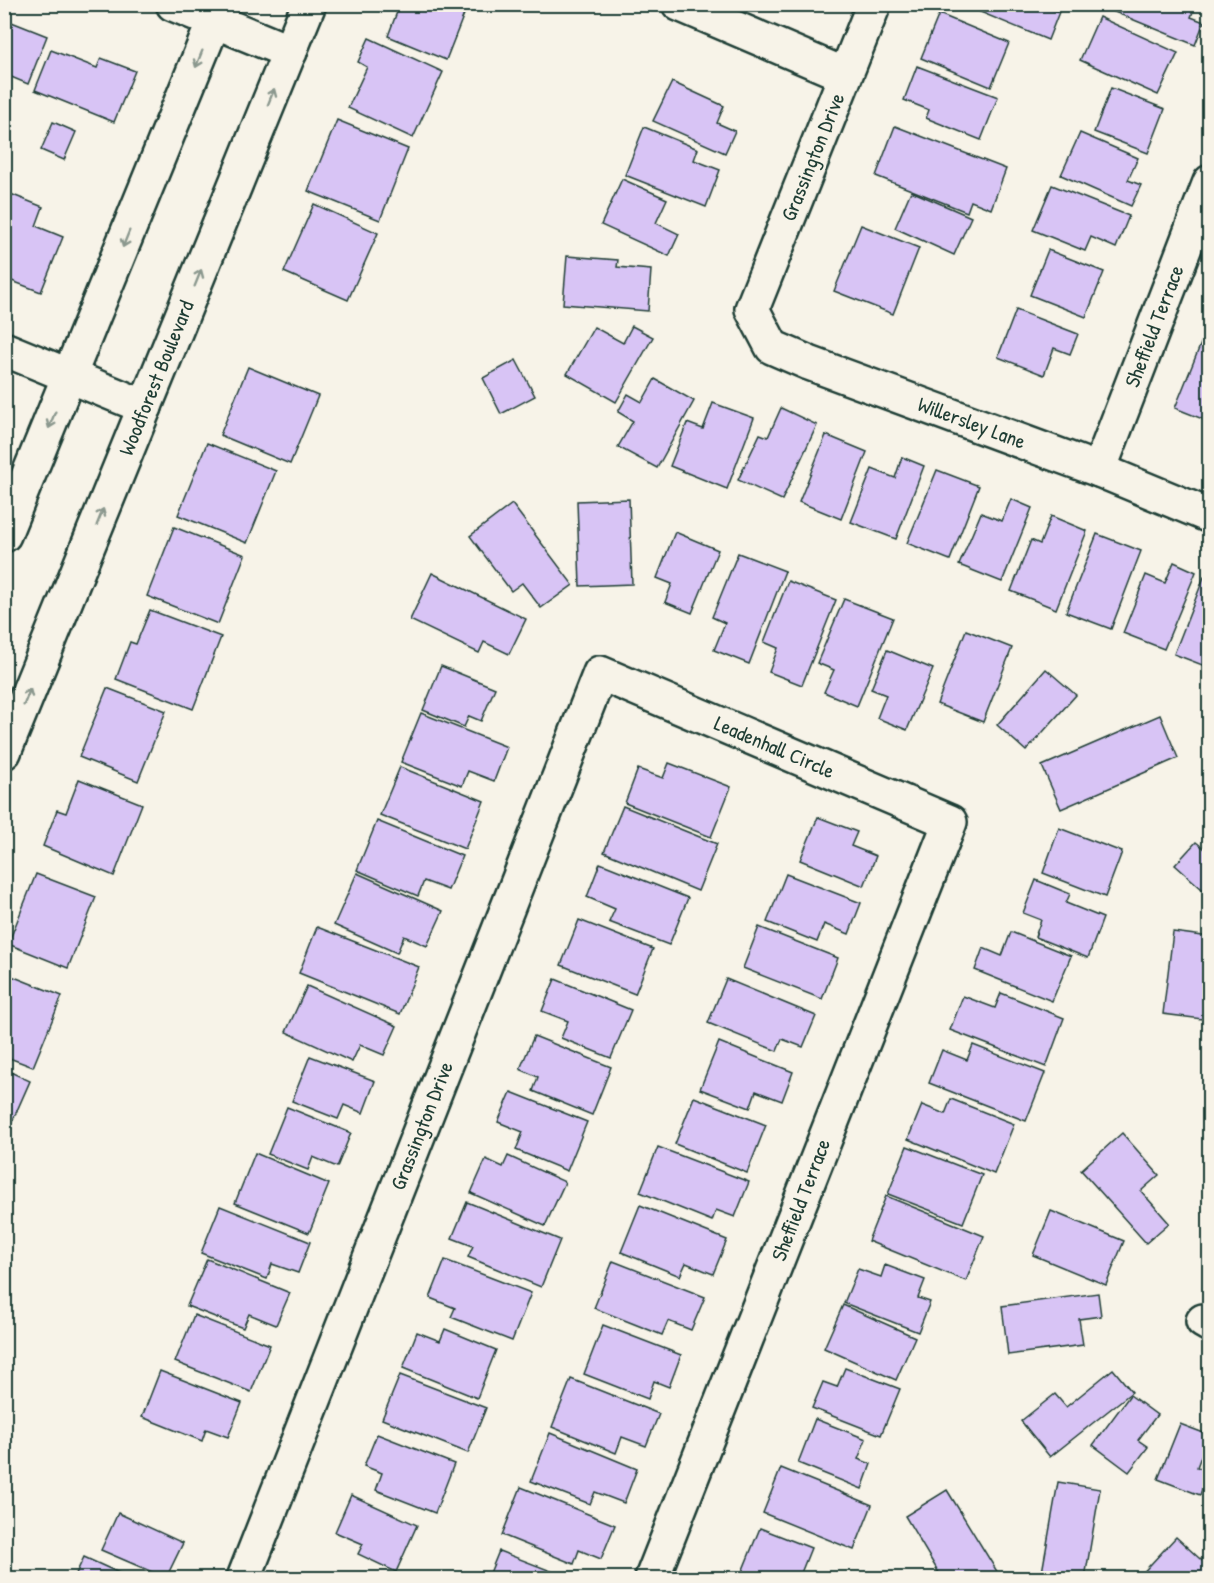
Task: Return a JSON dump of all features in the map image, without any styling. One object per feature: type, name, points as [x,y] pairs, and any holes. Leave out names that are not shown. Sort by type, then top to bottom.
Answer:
[{"type":"street","points":[[173,4],[218,13],[290,52]]},
{"type":"street","name":"Woodforest Boulevard","points":[[4,752],[309,4]]},
{"type":"street","points":[[679,4],[845,75]]},
{"type":"street","name":"Grassington Drive","points":[[752,309],[873,4]]},
{"type":"street","points":[[4,535],[218,13]]},
{"type":"street","name":"Sheffield Terrace","points":[[1100,470],[1209,182]]},
{"type":"street","name":"Willersley Lane","points":[[752,309],[772,347],[820,367],[1100,470],[1209,516]]},
{"type":"street","points":[[4,349],[145,407]]},
{"type":"street","name":"Grassington Drive","points":[[246,1578],[600,673]]},
{"type":"street","name":"Leadenhall Circle","points":[[600,673],[950,822]]},
{"type":"street","name":"Sheffield Terrace","points":[[652,1578],[950,822]]},
{"type":"building","points":[[400,4],[468,4],[446,60],[388,36]]},
{"type":"building","points":[[961,4],[1050,4],[1048,8],[1059,12],[1048,40]]},
{"type":"building","points":[[1095,4],[1196,4],[1191,17],[1204,22],[1195,45]]},
{"type":"building","points":[[939,14],[1009,43],[991,87],[921,58]]},
{"type":"building","points":[[1099,17],[1178,53],[1158,95],[1080,60]]},
{"type":"building","points":[[4,19],[47,36],[28,84],[4,74]]},
{"type":"building","points":[[369,38],[443,72],[413,138],[348,108],[367,67],[358,62]]},
{"type":"building","points":[[51,50],[97,68],[101,58],[135,71],[114,122],[35,90]]},
{"type":"building","points":[[917,66],[998,97],[981,140],[926,118],[929,110],[904,100]]},
{"type":"building","points":[[672,82],[724,106],[717,123],[735,131],[725,153],[653,121]]},
{"type":"building","points":[[1111,88],[1165,109],[1148,153],[1094,132]]},
{"type":"building","points":[[337,120],[408,149],[380,220],[308,191]]},
{"type":"building","points":[[53,122],[76,132],[64,160],[41,150]]},
{"type":"building","points":[[895,126],[1006,169],[991,209],[971,201],[967,212],[876,176]]},
{"type":"building","points":[[644,127],[698,149],[694,160],[720,170],[706,207],[625,175]]},
{"type":"building","points":[[1080,133],[1138,158],[1128,180],[1141,185],[1131,206],[1061,175]]},
{"type":"building","points":[[622,179],[667,199],[656,223],[679,234],[669,256],[601,225]]},
{"type":"building","points":[[1052,185],[1129,216],[1116,248],[1091,237],[1085,251],[1033,230]]},
{"type":"building","points":[[911,191],[971,217],[954,255],[895,228]]},
{"type":"building","points":[[8,193],[43,207],[36,226],[63,237],[41,292],[4,278],[4,200]]},
{"type":"building","points":[[314,204],[378,233],[348,300],[284,272]]},
{"type":"building","points":[[861,225],[919,248],[893,314],[834,291]]},
{"type":"building","points":[[1048,250],[1104,272],[1086,317],[1030,295]]},
{"type":"building","points":[[567,256],[618,260],[617,267],[651,270],[648,311],[563,304]]},
{"type":"building","points":[[1016,310],[1078,334],[1070,354],[1054,348],[1044,375],[998,357]]},
{"type":"building","points":[[632,326],[653,337],[616,402],[567,374],[594,327],[623,343]]},
{"type":"building","points":[[1206,331],[1210,333],[1210,422],[1175,408]]},
{"type":"building","points":[[516,360],[535,396],[501,414],[483,378]]},
{"type":"building","points":[[248,367],[318,396],[290,464],[220,435]]},
{"type":"building","points":[[655,379],[694,401],[657,468],[618,447],[633,421],[618,412],[628,394],[642,402]]},
{"type":"building","points":[[713,403],[754,418],[727,489],[670,466],[687,423],[703,429]]},
{"type":"building","points":[[781,408],[817,425],[782,500],[738,480],[760,434],[768,437]]},
{"type":"building","points":[[826,435],[867,452],[841,519],[799,502]]},
{"type":"building","points":[[207,443],[276,471],[247,543],[178,515]]},
{"type":"building","points":[[902,457],[924,466],[896,539],[851,522],[872,469],[895,478]]},
{"type":"building","points":[[937,470],[979,486],[950,560],[907,543]]},
{"type":"building","points":[[629,499],[632,584],[580,586],[577,501]]},
{"type":"building","points":[[1011,499],[1032,508],[1002,582],[959,565],[981,513],[1002,521]]},
{"type":"building","points":[[512,504],[573,585],[541,608],[522,583],[511,591],[470,536]]},
{"type":"building","points":[[1051,516],[1087,531],[1056,609],[1011,591],[1031,540],[1040,544]]},
{"type":"building","points":[[174,527],[245,555],[218,624],[147,596]]},
{"type":"building","points":[[675,532],[718,550],[692,613],[665,602],[672,584],[657,578]]},
{"type":"building","points":[[1097,534],[1141,551],[1111,629],[1066,612]]},
{"type":"building","points":[[738,553],[785,571],[749,664],[714,650],[725,623],[712,617]]},
{"type":"building","points":[[1174,562],[1196,572],[1164,649],[1123,633],[1146,575],[1165,583]]},
{"type":"building","points":[[432,573],[526,619],[509,654],[484,642],[479,653],[410,620]]},
{"type":"building","points":[[1204,577],[1210,580],[1210,668],[1174,654]]},
{"type":"building","points":[[788,581],[836,600],[802,685],[769,672],[778,648],[764,642]]},
{"type":"building","points":[[844,599],[893,618],[857,706],[824,692],[834,670],[817,663]]},
{"type":"building","points":[[150,610],[221,637],[193,709],[116,679],[130,642],[136,644]]},
{"type":"building","points":[[966,630],[1012,648],[983,722],[937,704]]},
{"type":"building","points":[[887,650],[933,669],[907,730],[877,718],[886,695],[871,689]]},
{"type":"building","points":[[441,666],[495,688],[481,721],[469,716],[464,727],[423,710]]},
{"type":"building","points":[[1046,669],[1076,695],[1026,751],[997,725]]},
{"type":"building","points":[[107,688],[166,711],[138,781],[79,757]]},
{"type":"building","points":[[421,713],[507,747],[494,781],[468,771],[462,786],[401,762]]},
{"type":"building","points":[[1160,715],[1178,758],[1061,809],[1042,766]]},
{"type":"building","points":[[669,763],[731,787],[711,837],[625,803],[638,769],[663,778]]},
{"type":"building","points":[[400,767],[484,801],[465,849],[380,815]]},
{"type":"building","points":[[79,779],[142,804],[114,876],[43,846],[57,810],[66,813]]},
{"type":"building","points":[[623,806],[717,844],[698,891],[604,852]]},
{"type":"building","points":[[818,817],[857,832],[851,846],[876,856],[864,886],[800,860]]},
{"type":"building","points":[[377,821],[462,856],[448,890],[424,881],[418,896],[357,870]]},
{"type":"building","points":[[1059,828],[1122,852],[1105,897],[1043,873]]},
{"type":"building","points":[[1196,842],[1210,853],[1210,896],[1175,865]]},
{"type":"building","points":[[600,863],[688,898],[669,945],[609,922],[615,909],[587,897]]},
{"type":"building","points":[[357,873],[443,911],[427,946],[404,936],[397,953],[334,925]]},
{"type":"building","points":[[36,874],[96,897],[68,968],[8,944]]},
{"type":"building","points":[[786,874],[861,903],[849,934],[824,924],[817,942],[767,922]]},
{"type":"building","points":[[1036,880],[1070,894],[1066,903],[1103,918],[1088,958],[1035,937],[1041,920],[1023,913]]},
{"type":"building","points":[[579,920],[653,949],[635,994],[561,965]]},
{"type":"building","points":[[317,927],[419,967],[400,1014],[299,973]]},
{"type":"building","points":[[759,927],[838,958],[822,999],[743,968]]},
{"type":"building","points":[[1011,932],[1071,956],[1052,1001],[975,970],[983,948],[1002,956]]},
{"type":"building","points":[[1173,932],[1210,937],[1210,1020],[1163,1014]]},
{"type":"building","points":[[4,973],[62,996],[33,1067],[4,1056]]},
{"type":"building","points":[[555,979],[631,1010],[611,1058],[561,1038],[568,1021],[542,1011]]},
{"type":"building","points":[[726,979],[816,1016],[803,1047],[782,1039],[777,1051],[708,1023]]},
{"type":"building","points":[[307,986],[397,1026],[384,1055],[360,1045],[352,1062],[286,1032]]},
{"type":"building","points":[[1001,993],[1064,1018],[1046,1067],[950,1030],[963,996],[995,1008]]},
{"type":"building","points":[[534,1036],[611,1067],[592,1115],[533,1091],[538,1077],[520,1069]]},
{"type":"building","points":[[719,1042],[793,1072],[782,1101],[756,1091],[750,1108],[700,1089]]},
{"type":"building","points":[[973,1045],[1045,1073],[1026,1121],[929,1083],[942,1050],[967,1060]]},
{"type":"building","points":[[310,1056],[375,1081],[363,1113],[344,1105],[338,1119],[292,1101]]},
{"type":"building","points":[[4,1069],[30,1081],[4,1140]]},
{"type":"building","points":[[511,1092],[587,1122],[567,1171],[516,1150],[523,1132],[498,1122]]},
{"type":"building","points":[[694,1097],[766,1125],[747,1173],[675,1144]]},
{"type":"building","points":[[951,1099],[1014,1124],[994,1174],[908,1139],[922,1105],[945,1114]]},
{"type":"building","points":[[287,1107],[351,1133],[337,1167],[313,1157],[308,1170],[268,1154]]},
{"type":"building","points":[[1122,1133],[1159,1175],[1141,1191],[1169,1223],[1146,1243],[1081,1170]]},
{"type":"building","points":[[907,1146],[982,1175],[963,1223],[888,1194]]},
{"type":"building","points":[[658,1147],[749,1182],[735,1217],[716,1210],[712,1221],[640,1192]]},
{"type":"building","points":[[255,1153],[329,1184],[309,1233],[235,1203]]},
{"type":"building","points":[[508,1156],[565,1182],[545,1226],[471,1193],[486,1159],[503,1167]]},
{"type":"building","points":[[1210,1174],[1210,1193],[1204,1191]]},
{"type":"building","points":[[886,1196],[984,1236],[966,1281],[868,1241]]},
{"type":"building","points":[[467,1202],[560,1240],[541,1287],[468,1257],[473,1246],[452,1238]]},
{"type":"building","points":[[640,1205],[727,1240],[713,1274],[686,1263],[680,1276],[621,1252]]},
{"type":"building","points":[[220,1206],[310,1242],[298,1273],[272,1264],[267,1279],[201,1253]]},
{"type":"building","points":[[1051,1211],[1124,1241],[1106,1285],[1033,1255]]},
{"type":"building","points":[[207,1259],[290,1293],[276,1325],[249,1314],[243,1328],[187,1306]]},
{"type":"building","points":[[445,1260],[531,1293],[512,1341],[451,1317],[455,1308],[430,1298]]},
{"type":"building","points":[[613,1261],[705,1297],[691,1330],[668,1321],[662,1335],[594,1308]]},
{"type":"building","points":[[885,1265],[925,1280],[918,1298],[930,1302],[918,1332],[844,1303],[858,1269],[881,1277]]},
{"type":"building","points":[[1098,1293],[1101,1316],[1079,1319],[1083,1345],[1008,1355],[1002,1306]]},
{"type":"building","points":[[843,1305],[915,1337],[896,1380],[824,1348]]},
{"type":"building","points":[[194,1315],[270,1345],[251,1392],[175,1362]]},
{"type":"building","points":[[603,1325],[681,1355],[669,1387],[654,1381],[648,1399],[584,1374]]},
{"type":"building","points":[[445,1329],[496,1350],[477,1398],[403,1368],[417,1332],[440,1341]]},
{"type":"building","points":[[845,1368],[900,1389],[881,1435],[812,1408],[823,1382],[837,1387]]},
{"type":"building","points":[[1113,1369],[1132,1392],[1050,1457],[1021,1421],[1055,1394],[1066,1407]]},
{"type":"building","points":[[160,1371],[242,1403],[228,1437],[206,1429],[202,1441],[142,1417]]},
{"type":"building","points":[[400,1375],[486,1408],[468,1453],[382,1419]]},
{"type":"building","points":[[571,1379],[659,1414],[646,1446],[622,1437],[616,1453],[552,1427]]},
{"type":"building","points":[[1130,1395],[1157,1415],[1138,1440],[1148,1447],[1129,1472],[1093,1445]]},
{"type":"building","points":[[815,1419],[866,1439],[858,1459],[871,1464],[862,1489],[798,1463]]},
{"type":"building","points":[[1180,1424],[1209,1435],[1197,1467],[1209,1471],[1200,1495],[1158,1479]]},
{"type":"building","points":[[550,1433],[637,1469],[624,1503],[595,1492],[590,1504],[531,1481]]},
{"type":"building","points":[[377,1434],[454,1464],[435,1513],[376,1490],[382,1473],[364,1466]]},
{"type":"building","points":[[781,1468],[872,1505],[854,1550],[763,1513]]},
{"type":"building","points":[[1058,1482],[1100,1489],[1085,1578],[1041,1578]]},
{"type":"building","points":[[521,1487],[615,1525],[601,1559],[579,1550],[574,1564],[502,1535]]},
{"type":"building","points":[[1210,1487],[1210,1503],[1204,1501]]},
{"type":"building","points":[[947,1490],[1001,1578],[942,1578],[905,1516]]},
{"type":"building","points":[[351,1495],[417,1525],[396,1572],[358,1554],[363,1544],[335,1532]]},
{"type":"building","points":[[118,1513],[183,1543],[166,1578],[101,1550]]},
{"type":"building","points":[[760,1528],[811,1548],[799,1578],[760,1578],[742,1572]]},
{"type":"building","points":[[1176,1537],[1210,1568],[1210,1571],[1203,1578],[1138,1578]]},
{"type":"building","points":[[499,1551],[569,1578],[488,1578]]},
{"type":"building","points":[[84,1557],[130,1578],[74,1578]]}]
